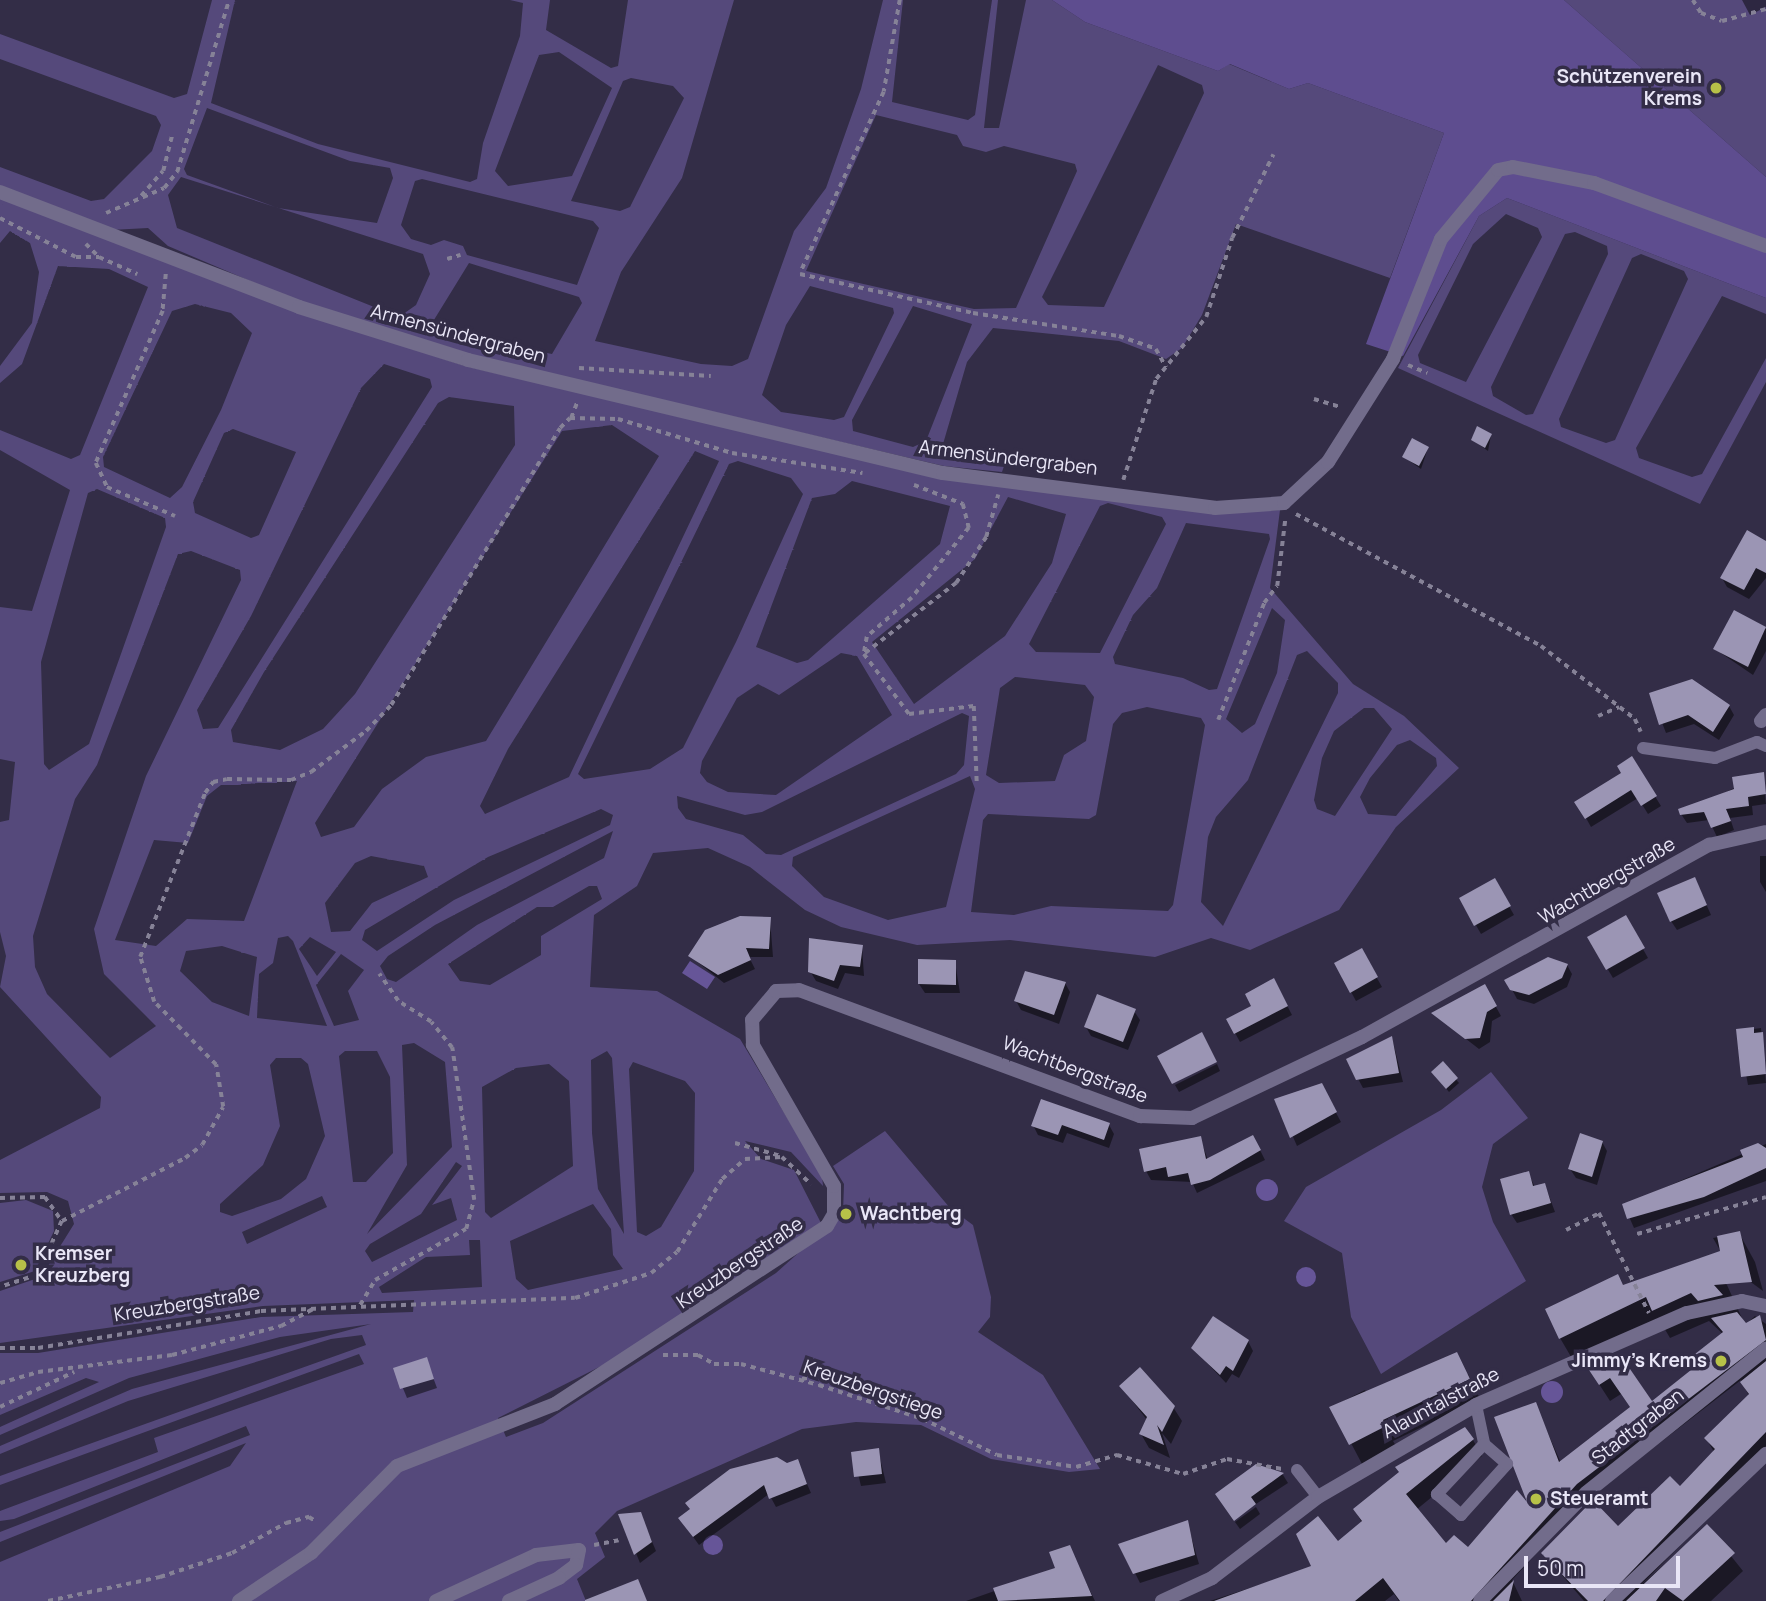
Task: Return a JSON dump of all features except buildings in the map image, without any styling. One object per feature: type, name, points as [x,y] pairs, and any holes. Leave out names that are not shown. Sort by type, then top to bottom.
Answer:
[{"type":"street","points":[[1284,503],[1305,489],[1359,415],[1394,359],[1441,239],[1498,170],[1513,167],[1594,183],[1766,246]]},
{"type":"street","name":"Armensündergraben","points":[[0,192],[392,338],[557,381],[931,470],[1120,493],[1215,508],[1284,503]]},
{"type":"street","name":"Wachtbergstraße","points":[[834,1214],[834,1186],[753,1045],[752,1020],[776,991],[799,990],[1140,1116],[1192,1118],[1397,1018],[1709,845],[1766,832]]},
{"type":"street","name":"Kreuzbergstraße","points":[[239,1601],[311,1553],[397,1466],[555,1404],[771,1267],[834,1214]]},
{"type":"street","name":"Alauntalstraße","points":[[1167,1600],[1212,1578],[1318,1497],[1476,1405],[1687,1313],[1742,1300],[1766,1306]]},
{"type":"street","name":"Stadtgraben","points":[[1480,1601],[1586,1493],[1766,1349]]},
{"type":"street","points":[[1612,1601],[1766,1454]]},
{"type":"street","points":[[436,1601],[536,1555],[579,1550],[576,1565],[559,1578],[509,1601]]},
{"type":"lane","points":[[1643,748],[1715,758],[1757,742],[1766,746]]},
{"type":"lane","points":[[1476,1405],[1484,1444],[1507,1464],[1461,1515],[1437,1494],[1484,1444]]},
{"type":"lane","points":[[1294,1471],[1318,1497]]},
{"type":"path","points":[[102,215],[164,188],[177,172],[229,0]]},
{"type":"path","points":[[900,0],[884,92],[800,274],[1146,345],[1166,367]]},
{"type":"path","points":[[1693,0],[1701,13],[1722,21],[1766,9]]},
{"type":"path","points":[[140,197],[163,171],[172,134]]},
{"type":"path","points":[[1120,493],[1146,403],[1166,367],[1185,351],[1206,317],[1232,238],[1273,155]]},
{"type":"path","points":[[0,218],[76,257],[99,257],[138,274]]},
{"type":"path","points":[[147,248],[166,271],[168,287],[100,446],[97,477],[175,516]]},
{"type":"path","points":[[447,259],[460,255]]},
{"type":"path","points":[[557,381],[583,367],[711,376]]},
{"type":"path","points":[[1314,399],[1359,415]]},
{"type":"path","points":[[0,1287],[38,1275],[62,1221],[185,1158],[202,1145],[223,1107],[216,1065],[154,1002],[140,957],[205,793],[213,782],[227,779],[291,780],[311,772],[366,731],[391,705],[560,428],[570,418],[618,419],[732,453],[872,476]]},
{"type":"path","points":[[864,654],[956,583],[986,537],[1000,480]]},
{"type":"path","points":[[908,484],[963,504],[969,528],[912,598],[867,637],[864,654],[909,714],[974,706],[977,785]]},
{"type":"path","points":[[1218,720],[1264,603],[1277,586],[1284,503]]},
{"type":"path","points":[[1299,516],[1541,646],[1635,719],[1643,748]]},
{"type":"path","points":[[1598,716],[1619,707]]},
{"type":"path","points":[[360,1305],[375,1280],[466,1229],[474,1200],[452,1048],[431,1022],[398,1001],[379,974]]},
{"type":"path","points":[[735,1143],[782,1157],[834,1214]]},
{"type":"path","name":"Kreuzbergstraße","points":[[0,1348],[38,1348],[315,1308],[360,1305],[518,1304],[618,1288],[677,1252],[722,1180],[745,1159],[782,1157]]},
{"type":"path","points":[[0,1198],[45,1197],[62,1221]]},
{"type":"path","points":[[1637,1234],[1766,1197]]},
{"type":"path","points":[[1566,1230],[1599,1213],[1650,1315]]},
{"type":"path","points":[[0,1383],[38,1371],[76,1371],[254,1334],[315,1308]]},
{"type":"path","name":"Kreuzbergstiege","points":[[644,1350],[698,1355],[714,1364],[741,1364],[800,1380],[923,1419],[997,1455],[1076,1467],[1117,1455],[1183,1474],[1227,1459],[1252,1460],[1294,1471]]},
{"type":"path","points":[[0,1407],[76,1371]]},
{"type":"path","points":[[800,1380],[836,1371]]},
{"type":"path","points":[[48,1601],[160,1577],[232,1553],[286,1523],[309,1517],[330,1531]]},
{"type":"path","points":[[579,1550],[619,1540]]},
{"type":"shaded area","points":[[212,0],[235,0],[211,103],[318,144],[470,182],[477,179],[483,143],[520,36],[523,3],[510,0],[550,0],[546,30],[611,68],[618,66],[628,0],[734,0],[682,178],[621,272],[595,341],[701,364],[732,366],[748,359],[794,231],[826,188],[861,89],[883,0],[903,0],[892,102],[968,120],[975,115],[992,0],[998,0],[984,128],[999,128],[1026,0],[1052,0],[1085,22],[1218,71],[1229,64],[1289,89],[1308,83],[1444,133],[1390,278],[1236,224],[1202,315],[1182,348],[1166,359],[1119,341],[993,328],[967,362],[943,444],[946,454],[1005,463],[1002,472],[944,466],[470,355],[302,303],[168,246],[148,228],[111,230],[0,186],[0,167],[91,201],[104,199],[152,151],[161,125],[156,116],[0,59],[0,34],[174,98],[187,94]],"holes":[[[559,52],[612,88],[572,176],[508,186],[495,171],[539,55]],[[1158,65],[1202,85],[1204,93],[1104,307],[1048,305],[1042,297]],[[631,78],[673,86],[684,98],[630,207],[620,211],[571,201],[623,81]],[[207,108],[350,161],[390,168],[393,178],[377,223],[279,208],[423,254],[430,274],[416,305],[399,317],[177,228],[168,195],[181,177],[275,207],[187,175],[184,169]],[[876,115],[957,135],[963,146],[986,152],[1004,146],[1075,164],[1077,171],[1016,308],[974,309],[806,271]],[[422,179],[593,221],[599,228],[577,285],[467,255],[463,246],[444,240],[431,245],[411,239],[401,225],[415,181]],[[469,263],[579,297],[582,303],[552,354],[429,328]],[[810,286],[893,308],[894,313],[844,417],[834,420],[781,412],[762,395],[786,325]],[[913,306],[972,324],[926,441],[913,447],[853,431],[852,420]]]},
{"type":"shaded area","points":[[1052,0],[1564,0],[1766,177],[1766,298],[1507,198],[1479,216],[1403,356],[1366,344],[1444,133],[1308,83],[1289,89],[1230,64],[1218,71],[1085,22]]},
{"type":"shaded area","name":"Schützenverein Krems","points":[[1564,0],[1766,0],[1766,177]]},
{"type":"shaded area","points":[[0,196],[297,311],[465,366],[820,448],[1215,513],[1280,510],[1270,588],[1353,684],[1404,716],[1459,768],[1396,827],[1339,910],[1250,950],[1211,938],[1155,957],[1010,940],[917,945],[841,927],[805,910],[750,867],[708,848],[653,853],[637,886],[594,915],[590,987],[657,991],[740,1039],[822,1176],[823,1186],[791,1152],[745,1141],[761,1159],[794,1170],[821,1223],[623,1355],[498,1418],[506,1437],[543,1423],[776,1273],[843,1213],[844,1184],[833,1166],[885,1131],[950,1208],[973,1225],[991,1297],[990,1317],[978,1332],[1043,1375],[1100,1469],[1069,1472],[991,1459],[921,1425],[856,1422],[802,1429],[617,1511],[595,1533],[605,1557],[577,1579],[586,1601],[0,1601],[0,1562],[230,1466],[246,1443],[0,1542],[0,1532],[250,1435],[246,1426],[14,1519],[0,1521],[0,1511],[158,1452],[154,1438],[364,1364],[359,1354],[0,1485],[0,1476],[366,1345],[362,1335],[331,1339],[128,1401],[0,1454],[0,1446],[132,1389],[371,1324],[280,1337],[129,1378],[0,1435],[0,1427],[99,1382],[86,1378],[0,1415],[0,1353],[38,1353],[261,1317],[413,1312],[414,1300],[263,1306],[0,1343],[0,1291],[41,1277],[74,1224],[68,1201],[47,1192],[0,1193],[0,1160],[100,1108],[101,1097],[0,987],[6,956],[0,932],[0,822],[9,820],[15,762],[0,759],[0,607],[32,611],[70,490],[0,450],[0,430],[71,459],[80,455],[148,287],[109,269],[58,266],[22,364],[0,383],[0,366],[32,323],[39,272],[30,243],[10,231],[0,243]],"holes":[[[195,304],[231,313],[252,333],[221,410],[182,487],[170,498],[104,467],[103,457],[172,311]],[[384,364],[430,379],[432,387],[218,728],[203,729],[197,710],[251,616],[361,388]],[[449,397],[514,406],[515,445],[355,694],[323,729],[280,750],[233,742],[231,730],[264,672],[438,403]],[[612,425],[659,456],[486,741],[426,757],[382,789],[354,827],[321,837],[315,823],[562,431]],[[233,429],[296,452],[259,535],[251,538],[195,513],[193,502],[224,433]],[[695,451],[719,461],[569,777],[485,814],[480,806],[508,749]],[[738,461],[791,478],[803,494],[736,642],[683,748],[650,769],[584,779],[578,774],[729,464]],[[852,481],[950,506],[940,544],[808,660],[797,663],[756,647],[812,498],[835,494]],[[97,489],[165,518],[166,527],[89,744],[49,770],[44,764],[41,662],[88,493]],[[1008,497],[1066,514],[1052,563],[1005,636],[914,704],[872,642],[975,559]],[[1108,503],[1162,517],[1166,524],[1100,653],[1036,652],[1029,644],[1100,506]],[[1186,523],[1269,534],[1270,539],[1217,689],[1209,690],[1183,678],[1115,664],[1113,657],[1133,615],[1157,588]],[[191,551],[240,570],[241,580],[146,776],[94,929],[104,974],[156,1026],[110,1058],[47,994],[35,967],[33,936],[75,799],[97,765],[178,554]],[[1272,608],[1285,620],[1277,673],[1255,724],[1242,733],[1226,719]],[[1307,651],[1338,683],[1338,693],[1223,926],[1201,902],[1208,837],[1216,817],[1248,780],[1297,655]],[[841,653],[857,656],[892,715],[776,795],[728,792],[707,782],[700,773],[702,761],[737,698],[758,684],[779,695]],[[1015,677],[1085,685],[1094,697],[1086,741],[1064,755],[1055,781],[999,783],[986,775],[1000,688]],[[1147,707],[1201,718],[1205,725],[1173,905],[1168,911],[1051,906],[1014,915],[971,912],[983,820],[988,814],[1089,819],[1096,815],[1113,724],[1122,713]],[[1364,708],[1374,708],[1392,729],[1335,816],[1317,809],[1314,800],[1322,758],[1334,731]],[[962,713],[969,716],[964,765],[956,774],[781,855],[766,854],[743,835],[686,819],[678,808],[677,796],[745,815],[762,812]],[[1410,740],[1436,758],[1437,766],[1396,816],[1368,814],[1360,797],[1370,778],[1397,745]],[[970,776],[975,789],[946,907],[888,920],[824,897],[792,866],[793,857]],[[297,781],[244,921],[187,919],[156,946],[115,940],[154,840],[188,843],[207,796],[221,785]],[[601,809],[613,815],[610,825],[454,900],[377,951],[362,940],[365,930],[488,857]],[[613,831],[604,858],[477,925],[396,982],[387,979],[380,966],[388,956],[435,925]],[[371,856],[424,866],[428,877],[372,903],[350,931],[331,932],[325,903],[355,863]],[[589,886],[597,886],[602,899],[541,936],[541,955],[490,985],[460,981],[448,964],[537,907],[553,907]],[[288,936],[293,941],[327,1026],[257,1018],[259,974],[273,963],[278,938]],[[310,937],[336,952],[317,976],[299,949]],[[222,946],[257,957],[249,1016],[212,1002],[180,971],[186,951]],[[341,954],[364,970],[348,991],[359,1020],[334,1026],[316,985]],[[414,1043],[445,1062],[452,1147],[367,1234],[407,1165],[402,1045]],[[345,1051],[377,1051],[390,1077],[393,1153],[366,1182],[353,1182],[339,1056]],[[607,1051],[612,1058],[624,1234],[598,1189],[592,1133],[591,1060]],[[276,1058],[301,1058],[308,1064],[325,1136],[306,1179],[281,1199],[232,1216],[220,1212],[220,1204],[263,1165],[280,1126],[270,1065]],[[633,1062],[685,1081],[695,1093],[694,1171],[661,1227],[646,1236],[637,1232],[629,1069]],[[549,1064],[569,1081],[573,1166],[491,1218],[485,1212],[482,1087],[516,1068]],[[456,1162],[462,1166],[432,1205],[451,1198],[457,1220],[372,1262],[365,1251],[370,1244],[421,1214]],[[322,1196],[327,1207],[247,1244],[242,1232]],[[593,1204],[611,1229],[613,1255],[623,1269],[528,1290],[516,1279],[510,1241]],[[469,1240],[480,1240],[482,1287],[382,1293],[379,1287],[426,1257],[470,1255]]]},
{"type":"shaded area","points":[[1507,198],[1766,298],[1766,314],[1722,296],[1636,448],[1639,458],[1692,477],[1702,474],[1766,358],[1766,382],[1700,504],[1398,368],[1479,216]],"holes":[[[1506,214],[1538,228],[1542,237],[1466,382],[1420,363],[1418,355],[1473,244]],[[1575,232],[1607,246],[1608,254],[1533,414],[1526,415],[1493,396],[1491,387],[1565,234]],[[1641,254],[1684,271],[1688,279],[1615,440],[1606,443],[1561,427],[1559,419],[1632,258]]]},
{"type":"shaded area","points":[[690,961],[715,977],[707,989],[682,973]]},
{"type":"shaded area","points":[[1491,1072],[1528,1118],[1493,1144],[1482,1187],[1493,1222],[1526,1281],[1381,1374],[1351,1317],[1342,1253],[1284,1221],[1306,1187],[1441,1110]]},
{"type":"shaded area","points":[[1267,1179],[1275,1182],[1278,1190],[1275,1198],[1267,1201],[1259,1198],[1256,1190],[1259,1182]]},
{"type":"shaded area","points":[[26,1200],[53,1211],[54,1231],[35,1271],[0,1282],[0,1203]]},
{"type":"shaded area","points":[[1306,1267],[1313,1270],[1316,1277],[1313,1284],[1306,1287],[1299,1284],[1296,1277],[1299,1270]]},
{"type":"shaded area","points":[[1552,1381],[1560,1384],[1563,1392],[1560,1400],[1552,1403],[1544,1400],[1541,1392],[1544,1384]]},
{"type":"shaded area","points":[[713,1535],[720,1538],[723,1545],[720,1552],[713,1555],[706,1552],[703,1545],[706,1538]]},
{"type":"place","name":"Schützenverein Krems","points":[[1716,88]]},
{"type":"place","name":"Wachtberg","points":[[846,1214]]},
{"type":"place","name":"Kremser Kreuzberg","points":[[21,1265]]},
{"type":"place","name":"Jimmy's Krems","points":[[1721,1361]]},
{"type":"place","name":"Steueramt","points":[[1536,1499]]}]
